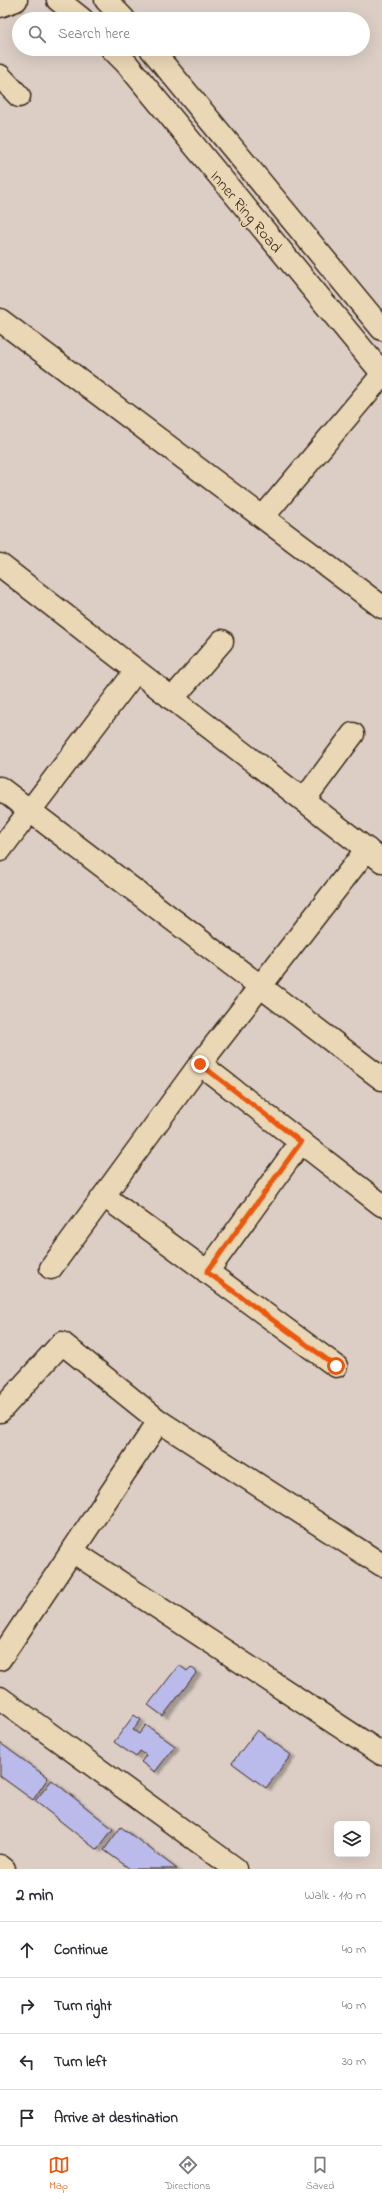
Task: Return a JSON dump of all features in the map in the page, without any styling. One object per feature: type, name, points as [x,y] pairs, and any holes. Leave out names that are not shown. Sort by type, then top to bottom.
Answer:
[{"type":"street","points":[[0,6],[16,0]]},
{"type":"street","points":[[58,0],[73,12]]},
{"type":"street","points":[[106,0],[117,12]]},
{"type":"street","name":"Inner Ring Road","points":[[119,56],[382,374]]},
{"type":"street","name":"Inner Ring Road","points":[[157,56],[382,329]]},
{"type":"street","points":[[0,76],[19,96]]},
{"type":"street","points":[[0,320],[382,607]]},
{"type":"street","points":[[263,518],[382,374]]},
{"type":"street","points":[[0,565],[375,855],[259,987],[200,1064],[51,1268]]},
{"type":"street","points":[[172,699],[222,640]]},
{"type":"street","points":[[0,850],[136,671]]},
{"type":"street","points":[[304,800],[353,734]]},
{"type":"street","points":[[0,788],[259,987],[382,1079]]},
{"type":"street","points":[[200,1064],[382,1205]]},
{"type":"street","points":[[207,1272],[301,1142]]},
{"type":"street","points":[[104,1196],[336,1366]]},
{"type":"street","points":[[0,1410],[62,1342],[159,1421],[382,1565]]},
{"type":"street","points":[[0,1659],[159,1421]]},
{"type":"street","points":[[72,1551],[382,1754]]},
{"type":"street","points":[[0,1698],[236,1869]]},
{"type":"street","points":[[0,1866],[4,1869]]},
{"type":"building","points":[[179,1665],[187,1671],[191,1667],[197,1672],[163,1716],[148,1705]]},
{"type":"building","points":[[134,1715],[141,1720],[133,1730],[139,1734],[146,1725],[175,1746],[155,1772],[141,1762],[146,1755],[140,1751],[136,1757],[114,1742]]},
{"type":"building","points":[[257,1730],[291,1755],[266,1788],[232,1763]]},
{"type":"building","points":[[0,1743],[48,1778],[33,1800],[0,1776]]},
{"type":"building","points":[[52,1780],[113,1829],[97,1850],[35,1801]]},
{"type":"building","points":[[121,1827],[177,1869],[130,1869],[104,1850]]},
{"type":"route","points":[[200,1064],[301,1142],[207,1272],[336,1366]]}]
